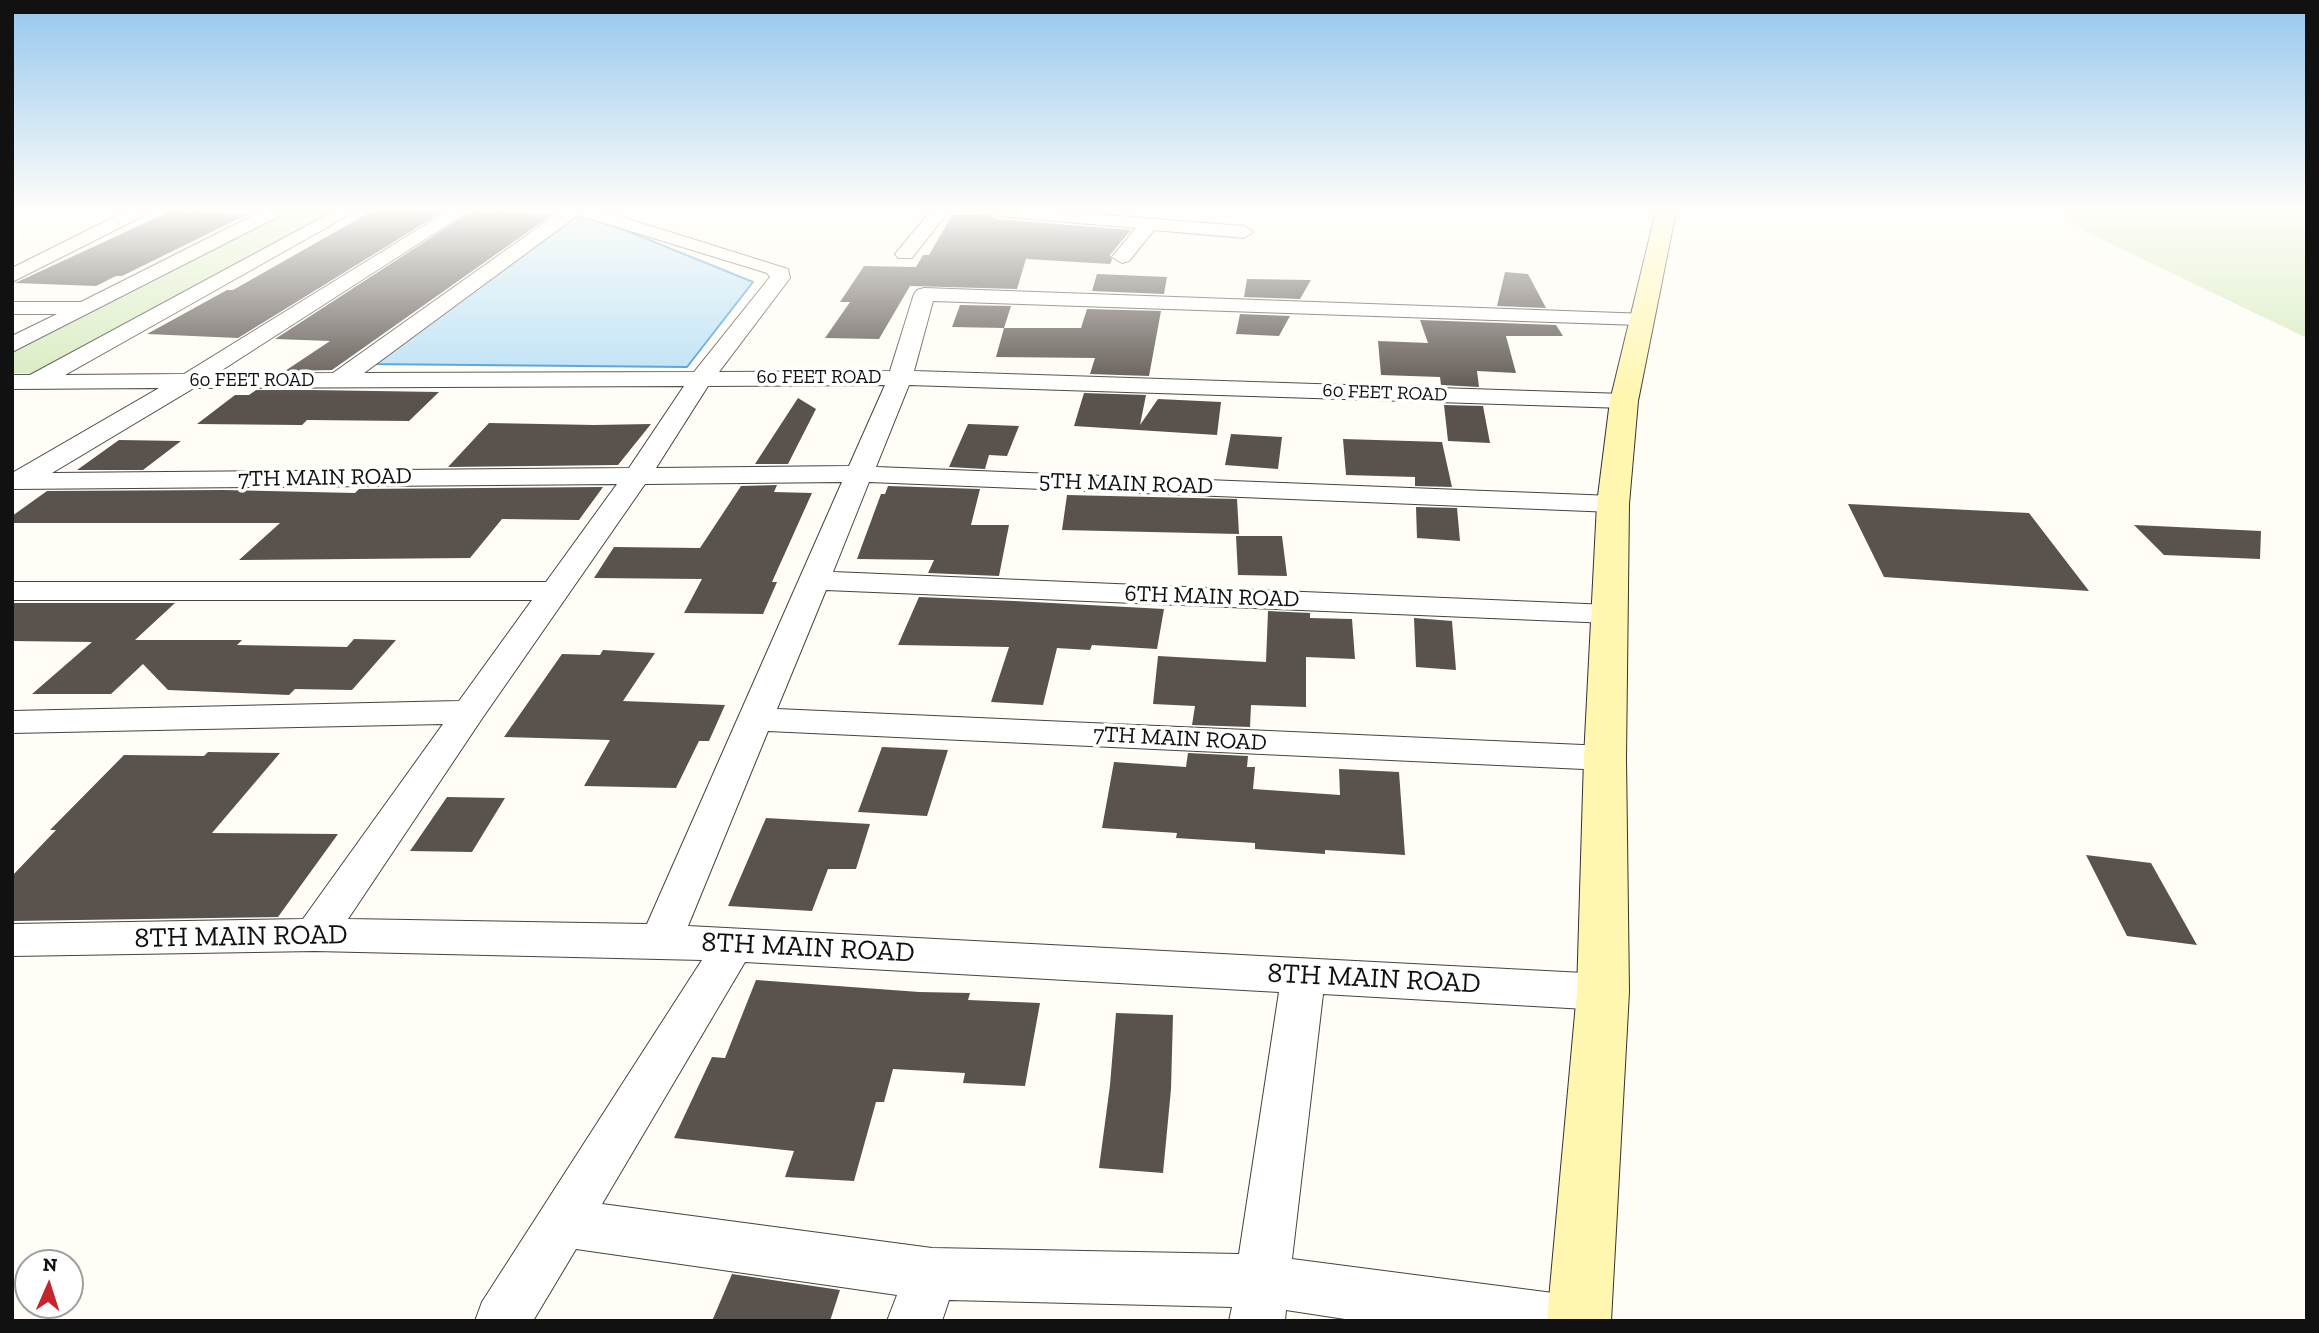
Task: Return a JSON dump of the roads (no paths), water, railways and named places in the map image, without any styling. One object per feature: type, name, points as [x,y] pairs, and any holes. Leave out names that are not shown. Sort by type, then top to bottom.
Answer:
[{"type":"street","points":[[12,345],[151,273]]},
{"type":"street","points":[[23,382],[229,273]]},
{"type":"street","points":[[14,482],[189,381],[361,273]]},
{"type":"street","points":[[338,381],[486,273]]},
{"type":"street","points":[[315,934],[702,379],[780,278],[781,273]]},
{"type":"street","points":[[1579,1321],[1603,992],[1605,758],[1613,503],[1625,401],[1650,273]]},
{"type":"street","points":[[661,941],[900,378],[924,294],[1640,320]]},
{"type":"street","points":[[12,307],[84,307]]},
{"type":"street","name":"60 FEET ROAD","points":[[23,382],[900,378],[1625,401]]},
{"type":"street","name":"5TH MAIN ROAD","points":[[638,474],[860,474],[1613,503]]},
{"type":"street","name":"7TH MAIN ROAD","points":[[14,482],[638,474]]},
{"type":"street","name":"6TH MAIN ROAD","points":[[815,580],[1609,614]]},
{"type":"street","points":[[12,591],[554,591]]},
{"type":"street","points":[[12,722],[469,712]]},
{"type":"street","name":"7TH MAIN ROAD","points":[[755,719],[1605,758]]},
{"type":"street","name":"8TH MAIN ROAD","points":[[12,940],[315,934],[661,941],[1603,992]]},
{"type":"street","points":[[502,1321],[734,944]]},
{"type":"street","points":[[1260,1301],[1303,975]]},
{"type":"street","points":[[563,1223],[923,1297],[1260,1301],[1553,1321]]},
{"type":"water","points":[[492,273],[731,273],[753,282],[687,367],[366,364]]}]
